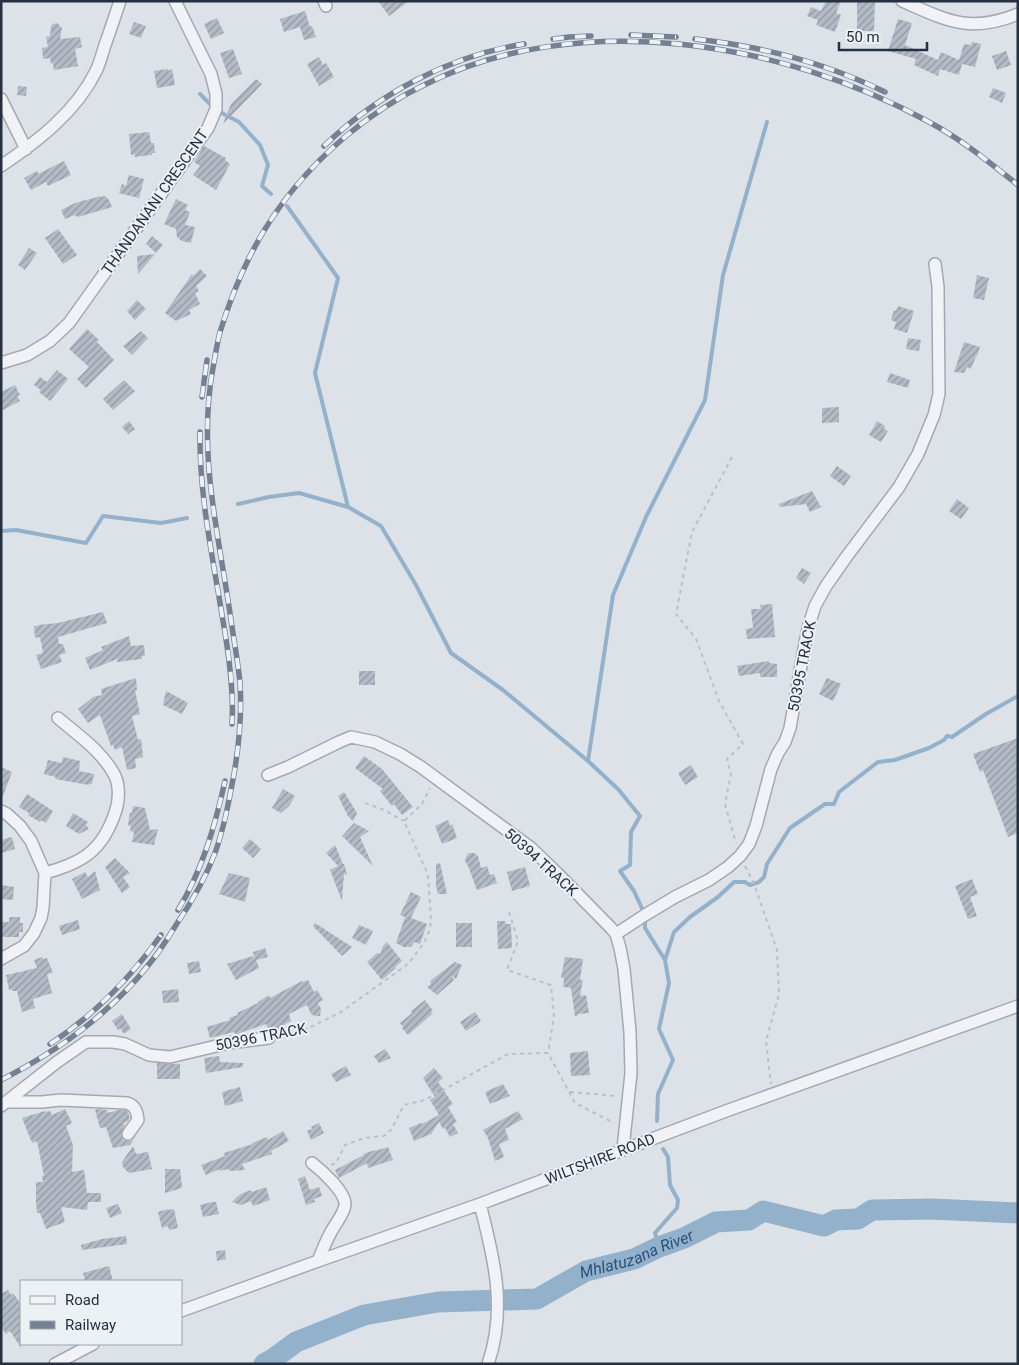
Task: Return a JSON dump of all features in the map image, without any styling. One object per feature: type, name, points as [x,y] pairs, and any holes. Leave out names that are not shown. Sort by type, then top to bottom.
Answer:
[{"type":"street","points":[[1,166],[26,149],[75,105],[89,85],[97,69],[120,1]]},
{"type":"street","name":"THANDANANI CRESCENT","points":[[1,363],[27,355],[50,342],[69,323],[208,128],[216,109],[216,94],[213,81],[176,1]]},
{"type":"street","points":[[902,1],[943,18],[964,24],[978,24],[1005,19],[1018,14]]},
{"type":"street","points":[[1,99],[26,149]]},
{"type":"street","name":"50395 TRACK","points":[[616,934],[675,897],[709,880],[728,867],[749,844],[756,826],[771,769],[790,728],[805,642],[815,606],[826,586],[847,556],[899,487],[918,454],[934,415],[939,394],[938,287],[935,264]]},
{"type":"street","points":[[45,873],[70,865],[87,856],[97,847],[109,829],[116,812],[118,797],[116,778],[102,756],[58,718]]},
{"type":"street","name":"50394 TRACK","points":[[268,774],[288,767],[351,737],[376,742],[400,754],[434,776],[531,848],[616,934]]},
{"type":"street","points":[[1,811],[20,826],[31,841],[45,873],[43,908],[41,918],[34,933],[24,946],[1,959]]},
{"type":"street","points":[[616,934],[624,969],[631,1074],[623,1149]]},
{"type":"street","name":"WILTSHIRE ROAD","points":[[182,1310],[480,1204],[772,1094],[1018,1006]]},
{"type":"street","name":"50396 TRACK","points":[[4,1104],[57,1062],[86,1042],[125,1044],[149,1055],[170,1057],[229,1043],[269,1038]]},
{"type":"street","points":[[4,1104],[68,1100],[127,1103],[135,1108],[138,1120],[128,1134]]},
{"type":"street","points":[[316,1167],[338,1190],[344,1199],[345,1206],[330,1233],[318,1261]]},
{"type":"street","points":[[480,1204],[490,1242],[498,1306],[496,1338],[488,1364]]},
{"type":"street","points":[[55,1364],[92,1345]]},
{"type":"path","points":[[732,456],[692,532],[676,614],[696,639],[719,701],[742,744],[727,759],[731,774],[725,804],[740,856],[754,884],[777,950],[779,994],[766,1041],[772,1094]]},
{"type":"path","points":[[365,803],[384,810],[404,821],[422,804],[430,791],[434,776]]},
{"type":"path","name":"50396 TRACK","points":[[269,1038],[304,1030],[341,1012],[408,964],[424,943],[431,920],[428,875],[404,821]]},
{"type":"path","points":[[509,912],[518,941],[507,970],[551,985],[554,1016],[548,1053],[575,1103],[618,1125]]},
{"type":"path","points":[[316,1167],[336,1163],[345,1145],[364,1138],[384,1136],[390,1130],[404,1106],[424,1100],[508,1054],[548,1053]]},
{"type":"path","points":[[569,1092],[630,1096]]},
{"type":"building","points":[[378,1],[409,1],[389,16]]},
{"type":"building","points":[[826,1],[841,1],[836,13],[841,15],[835,32],[816,25],[818,20],[807,16],[811,7],[821,11]]},
{"type":"building","points":[[857,2],[875,2],[874,31],[857,31]]},
{"type":"building","points":[[305,11],[310,27],[312,26],[316,37],[304,40],[300,27],[284,32],[280,19]]},
{"type":"building","points":[[217,18],[224,33],[211,39],[204,24]]},
{"type":"building","points":[[898,19],[912,23],[905,45],[938,60],[941,52],[959,60],[964,44],[971,45],[972,42],[981,44],[975,67],[962,64],[959,75],[940,69],[938,76],[914,65],[916,59],[888,51]]},
{"type":"building","points":[[134,22],[146,26],[141,38],[129,34]]},
{"type":"building","points":[[57,23],[62,28],[60,39],[80,37],[82,47],[75,49],[78,66],[54,70],[50,58],[43,59],[42,48],[48,47],[46,37],[50,36],[51,26]]},
{"type":"building","points":[[233,49],[242,74],[229,78],[220,53]]},
{"type":"building","points":[[1006,51],[1011,65],[997,70],[992,56]]},
{"type":"building","points":[[319,57],[323,65],[326,63],[334,77],[319,86],[307,64]]},
{"type":"building","points":[[168,69],[168,71],[172,69],[175,85],[157,88],[154,71]]},
{"type":"building","points":[[256,79],[262,84],[223,124],[231,104]]},
{"type":"building","points":[[18,86],[27,87],[26,96],[17,95]]},
{"type":"building","points":[[993,88],[1006,93],[1002,103],[989,97]]},
{"type":"building","points":[[149,132],[151,143],[154,143],[155,153],[134,157],[135,154],[131,155],[129,134]]},
{"type":"building","points":[[204,146],[226,158],[225,160],[230,164],[216,190],[193,175],[200,166],[194,162]]},
{"type":"building","points":[[64,161],[71,175],[48,186],[46,182],[31,190],[24,178],[37,171],[38,174]]},
{"type":"building","points":[[129,175],[144,179],[139,198],[119,193],[122,184],[126,186]]},
{"type":"building","points":[[105,196],[109,200],[112,207],[65,219],[61,210],[75,203]]},
{"type":"building","points":[[176,199],[188,205],[185,210],[190,212],[185,225],[195,227],[191,243],[182,241],[177,237],[176,229],[164,224]]},
{"type":"building","points":[[58,229],[77,255],[63,264],[45,238]]},
{"type":"building","points":[[152,236],[163,245],[156,253],[146,244]]},
{"type":"building","points":[[29,248],[37,253],[25,270],[18,265]]},
{"type":"building","points":[[155,254],[138,274],[137,256]]},
{"type":"building","points":[[200,269],[207,276],[196,286],[199,291],[195,293],[200,304],[189,310],[191,314],[176,321],[165,313],[192,274],[193,276]]},
{"type":"building","points":[[977,275],[989,278],[984,300],[973,298]]},
{"type":"building","points":[[137,300],[146,309],[135,320],[127,311]]},
{"type":"building","points":[[898,306],[914,311],[907,333],[894,329],[896,322],[891,320],[894,310],[896,311]]},
{"type":"building","points":[[87,329],[99,340],[97,342],[114,360],[86,388],[77,379],[89,367],[69,349]]},
{"type":"building","points":[[141,331],[148,338],[132,355],[123,346]]},
{"type":"building","points":[[908,338],[921,340],[919,351],[906,349]]},
{"type":"building","points":[[964,342],[980,347],[971,369],[967,367],[964,373],[954,372]]},
{"type":"building","points":[[57,370],[68,379],[50,401],[34,385],[40,377],[47,382]]},
{"type":"building","points":[[890,373],[910,380],[908,388],[887,382]]},
{"type":"building","points":[[124,380],[135,391],[113,410],[103,399]]},
{"type":"building","points":[[15,385],[20,395],[17,396],[20,401],[1,411],[1,392]]},
{"type":"building","points":[[839,407],[839,422],[822,423],[822,408]]},
{"type":"building","points":[[129,421],[135,429],[128,434],[122,427]]},
{"type":"building","points":[[877,421],[885,426],[884,429],[888,431],[881,442],[869,435]]},
{"type":"building","points":[[837,466],[851,476],[844,486],[830,476]]},
{"type":"building","points":[[812,491],[821,507],[810,512],[806,504],[780,507],[779,504]]},
{"type":"building","points":[[957,499],[969,508],[961,519],[949,511]]},
{"type":"building","points":[[802,568],[811,573],[804,584],[796,578]]},
{"type":"building","points":[[772,604],[775,637],[747,639],[746,629],[753,628],[751,609],[761,609],[760,605]]},
{"type":"building","points":[[103,612],[107,623],[58,637],[59,644],[63,644],[66,653],[59,655],[62,662],[41,669],[36,655],[43,653],[40,637],[35,638],[34,626],[58,623]]},
{"type":"building","points":[[129,636],[131,646],[144,645],[145,656],[142,656],[142,659],[117,662],[117,659],[90,670],[85,658],[103,650],[101,647]]},
{"type":"building","points":[[769,661],[769,663],[777,664],[777,677],[760,677],[760,673],[739,676],[737,666]]},
{"type":"building","points":[[359,671],[375,671],[375,685],[359,685]]},
{"type":"building","points":[[136,678],[137,690],[135,690],[140,714],[132,716],[138,740],[141,739],[143,757],[135,759],[136,768],[127,770],[122,747],[115,750],[113,745],[111,746],[100,715],[88,723],[78,709],[93,697],[102,695],[101,689]]},
{"type":"building","points":[[827,678],[841,684],[833,701],[819,694]]},
{"type":"building","points":[[166,691],[188,703],[182,714],[163,705]]},
{"type":"building","points":[[1018,738],[1018,833],[1008,837],[983,770],[980,772],[973,754]]},
{"type":"building","points":[[364,756],[382,769],[413,807],[402,815],[394,804],[392,806],[380,791],[383,789],[355,768]]},
{"type":"building","points":[[63,757],[80,761],[79,771],[94,774],[92,784],[55,779],[56,777],[44,774],[48,760],[62,763]]},
{"type":"building","points":[[691,765],[698,777],[685,785],[678,773]]},
{"type":"building","points":[[1,767],[12,772],[2,799],[1,798]]},
{"type":"building","points":[[283,789],[295,796],[289,806],[281,813],[272,808]]},
{"type":"building","points":[[344,792],[357,813],[353,821],[348,816],[338,796]]},
{"type":"building","points":[[27,794],[53,811],[46,823],[41,820],[40,822],[28,815],[29,813],[19,807]]},
{"type":"building","points":[[133,806],[145,808],[150,830],[158,829],[154,845],[132,842],[134,832],[130,831],[131,826],[128,825]]},
{"type":"building","points":[[73,813],[88,822],[86,825],[89,829],[79,834],[66,826]]},
{"type":"building","points":[[448,820],[450,826],[452,824],[457,838],[442,844],[435,826]]},
{"type":"building","points":[[354,823],[369,831],[360,837],[373,866],[342,836]]},
{"type":"building","points":[[12,837],[15,849],[1,853],[1,840]]},
{"type":"building","points":[[250,839],[261,849],[253,858],[242,848]]},
{"type":"building","points":[[335,845],[347,874],[344,873],[342,901],[330,870],[338,866],[326,853]]},
{"type":"building","points":[[469,853],[474,853],[478,856],[481,868],[487,866],[490,875],[494,874],[497,883],[477,890],[465,861]]},
{"type":"building","points":[[115,858],[130,873],[123,877],[130,887],[122,893],[105,867]]},
{"type":"building","points":[[440,863],[447,894],[438,894],[436,886],[436,864]]},
{"type":"building","points":[[525,867],[530,886],[512,891],[507,872]]},
{"type":"building","points":[[95,871],[100,890],[82,899],[72,879],[85,872],[88,877]]},
{"type":"building","points":[[229,873],[250,878],[245,902],[219,894]]},
{"type":"building","points":[[972,879],[978,894],[970,897],[977,916],[968,919],[955,886]]},
{"type":"building","points":[[1,885],[14,887],[13,900],[1,899]]},
{"type":"building","points":[[411,892],[421,897],[411,918],[427,924],[420,944],[414,942],[411,947],[404,947],[396,943],[405,917],[400,915]]},
{"type":"building","points":[[9,917],[20,917],[20,923],[23,923],[23,932],[19,932],[19,937],[1,937],[1,922],[9,922]]},
{"type":"building","points":[[78,920],[80,929],[62,935],[59,926]]},
{"type":"building","points":[[497,921],[505,921],[506,924],[511,924],[512,948],[498,949]]},
{"type":"building","points":[[315,923],[352,947],[342,956],[313,926]]},
{"type":"building","points":[[456,923],[472,923],[472,947],[456,947]]},
{"type":"building","points":[[359,925],[373,931],[366,945],[352,938]]},
{"type":"building","points":[[387,942],[402,961],[382,980],[367,962],[377,953],[380,954]]},
{"type":"building","points":[[265,948],[268,957],[256,960],[259,968],[236,980],[227,964],[253,956],[255,960],[253,952]]},
{"type":"building","points":[[42,957],[43,959],[47,958],[53,973],[47,974],[52,993],[33,999],[35,1008],[22,1012],[17,991],[9,990],[6,975],[37,968],[34,960]]},
{"type":"building","points":[[565,957],[583,959],[580,980],[583,980],[580,996],[586,995],[589,1013],[575,1016],[571,988],[563,987],[564,978],[561,978]]},
{"type":"building","points":[[199,961],[201,972],[189,974],[187,963]]},
{"type":"building","points":[[455,962],[462,965],[456,979],[451,975],[454,980],[437,995],[427,987],[431,984],[430,981]]},
{"type":"building","points":[[308,980],[314,992],[317,990],[323,1000],[318,1003],[321,1009],[320,1016],[311,1014],[307,1005],[289,1014],[291,1021],[273,1032],[269,1031],[266,1024],[236,1035],[234,1032],[210,1038],[207,1027],[230,1020],[229,1018],[238,1015],[237,1013],[258,1003],[269,995],[270,998],[302,981]]},
{"type":"building","points":[[178,989],[179,1002],[163,1003],[162,991]]},
{"type":"building","points":[[425,1000],[433,1011],[431,1012],[432,1014],[408,1035],[400,1023]]},
{"type":"building","points":[[475,1012],[481,1021],[466,1031],[460,1022]]},
{"type":"building","points":[[122,1014],[131,1029],[124,1034],[120,1028],[118,1030],[112,1021]]},
{"type":"building","points":[[385,1049],[391,1058],[379,1063],[374,1056]]},
{"type":"building","points":[[588,1051],[590,1075],[571,1076],[570,1053]]},
{"type":"building","points":[[219,1056],[220,1062],[243,1063],[243,1067],[206,1073],[204,1058]]},
{"type":"building","points":[[157,1063],[180,1064],[180,1079],[157,1079]]},
{"type":"building","points":[[346,1066],[351,1075],[336,1082],[331,1074]]},
{"type":"building","points":[[434,1068],[443,1078],[438,1082],[453,1104],[448,1107],[457,1122],[453,1124],[458,1133],[450,1137],[439,1122],[431,1134],[414,1141],[409,1128],[439,1115],[430,1100],[435,1097],[423,1078]]},
{"type":"building","points":[[503,1084],[510,1096],[490,1104],[485,1092]]},
{"type":"building","points":[[240,1087],[243,1101],[225,1106],[222,1092]]},
{"type":"building","points":[[65,1109],[72,1123],[66,1126],[73,1145],[72,1172],[84,1170],[87,1193],[101,1193],[101,1202],[88,1202],[87,1210],[61,1207],[65,1222],[46,1229],[40,1213],[37,1213],[36,1182],[43,1182],[42,1176],[44,1176],[37,1141],[32,1143],[22,1118],[45,1111],[50,1111],[52,1115]]},
{"type":"building","points":[[95,1110],[107,1110],[108,1113],[118,1110],[128,1112],[130,1118],[127,1122],[123,1123],[125,1125],[121,1134],[123,1140],[128,1141],[132,1141],[137,1135],[130,1145],[113,1148],[106,1127],[100,1128]]},
{"type":"building","points":[[518,1111],[523,1119],[505,1129],[509,1140],[499,1144],[504,1157],[495,1161],[488,1138],[483,1130]]},
{"type":"building","points":[[319,1123],[324,1133],[311,1140],[307,1131]]},
{"type":"building","points":[[283,1131],[289,1141],[271,1151],[272,1154],[242,1164],[245,1170],[230,1171],[228,1169],[220,1171],[220,1169],[206,1175],[201,1165],[225,1156],[224,1153],[253,1144],[267,1137],[268,1140]]},
{"type":"building","points":[[133,1146],[136,1154],[148,1152],[152,1169],[129,1173],[123,1167],[122,1162]]},
{"type":"building","points":[[388,1147],[393,1160],[368,1168],[367,1163],[339,1178],[335,1170],[363,1154]]},
{"type":"building","points":[[165,1169],[180,1169],[182,1188],[165,1193]]},
{"type":"building","points":[[305,1176],[310,1190],[319,1187],[322,1196],[314,1199],[315,1202],[306,1205],[298,1179]]},
{"type":"building","points":[[266,1187],[270,1200],[253,1206],[251,1201],[241,1205],[232,1202],[243,1193]]},
{"type":"building","points":[[216,1202],[219,1214],[203,1217],[200,1205]]},
{"type":"building","points":[[118,1204],[122,1213],[110,1218],[106,1208]]},
{"type":"building","points":[[174,1209],[178,1228],[169,1230],[168,1226],[162,1228],[158,1212]]},
{"type":"building","points":[[126,1236],[127,1244],[82,1250],[81,1245],[102,1239]]},
{"type":"building","points":[[225,1250],[226,1259],[217,1261],[216,1251]]},
{"type":"building","points":[[109,1266],[113,1280],[85,1280],[83,1273]]},
{"type":"building","points":[[8,1290],[11,1295],[13,1293],[20,1303],[21,1348],[10,1331],[6,1334],[1,1327],[1,1294]]},
{"type":"waterway","points":[[200,94],[213,107]]},
{"type":"waterway","points":[[218,111],[239,122],[260,145],[268,165],[262,186],[271,194]]},
{"type":"waterway","points":[[588,761],[613,595],[646,517],[705,400],[723,275],[767,122]]},
{"type":"waterway","points":[[287,206],[338,278],[315,373],[348,507],[381,526],[416,585],[451,653],[503,690],[588,761],[618,789],[640,816],[631,832],[630,865],[620,871],[634,891],[645,915],[645,928],[665,960],[669,983],[659,1029],[673,1060],[658,1094],[657,1121]]},
{"type":"waterway","points":[[238,504],[299,493],[348,507]]},
{"type":"waterway","points":[[1,531],[16,530],[86,543],[103,516],[161,523],[187,518]]},
{"type":"waterway","points":[[665,960],[674,932],[690,917],[718,897],[734,882],[745,882],[750,885],[759,882],[764,877],[767,864],[790,828],[825,804],[834,804],[839,792],[878,762],[895,760],[929,748],[944,740],[947,736],[952,737],[986,714],[1018,696]]},
{"type":"waterway","points":[[659,1247],[655,1233],[677,1208],[678,1200],[670,1185],[668,1157],[663,1149]]},
{"type":"waterway","name":"Mhlatuzana River","points":[[264,1364],[296,1342],[364,1315],[438,1302],[537,1299],[586,1271],[634,1259],[716,1222],[749,1220],[763,1211],[824,1226],[836,1220],[858,1219],[872,1210],[932,1209],[1018,1213]]},
{"type":"railway","points":[[631,35],[676,37]]},
{"type":"railway","points":[[553,39],[591,36]]},
{"type":"railway","points":[[695,39],[744,46],[792,57],[840,72],[885,92]]},
{"type":"railway","points":[[1,1080],[43,1057],[82,1029],[101,1014],[135,981],[157,954],[187,908],[215,853],[224,824],[234,774],[241,706],[238,667],[208,463],[209,400],[215,354],[220,332],[237,284],[269,222],[305,176],[346,136],[382,109],[412,91],[482,62],[546,47],[612,41],[679,44],[745,54],[810,71],[871,94],[929,122],[952,136],[975,151],[1018,185]]},
{"type":"railway","points":[[324,146],[367,110],[416,80],[469,58],[524,44]]},
{"type":"railway","points":[[202,397],[207,360]]},
{"type":"railway","points":[[200,432],[204,503],[227,647],[232,698],[232,724]]},
{"type":"railway","points":[[178,910],[187,895],[207,848],[225,781]]},
{"type":"railway","points":[[50,1044],[81,1021],[110,995],[137,966],[161,935]]}]
